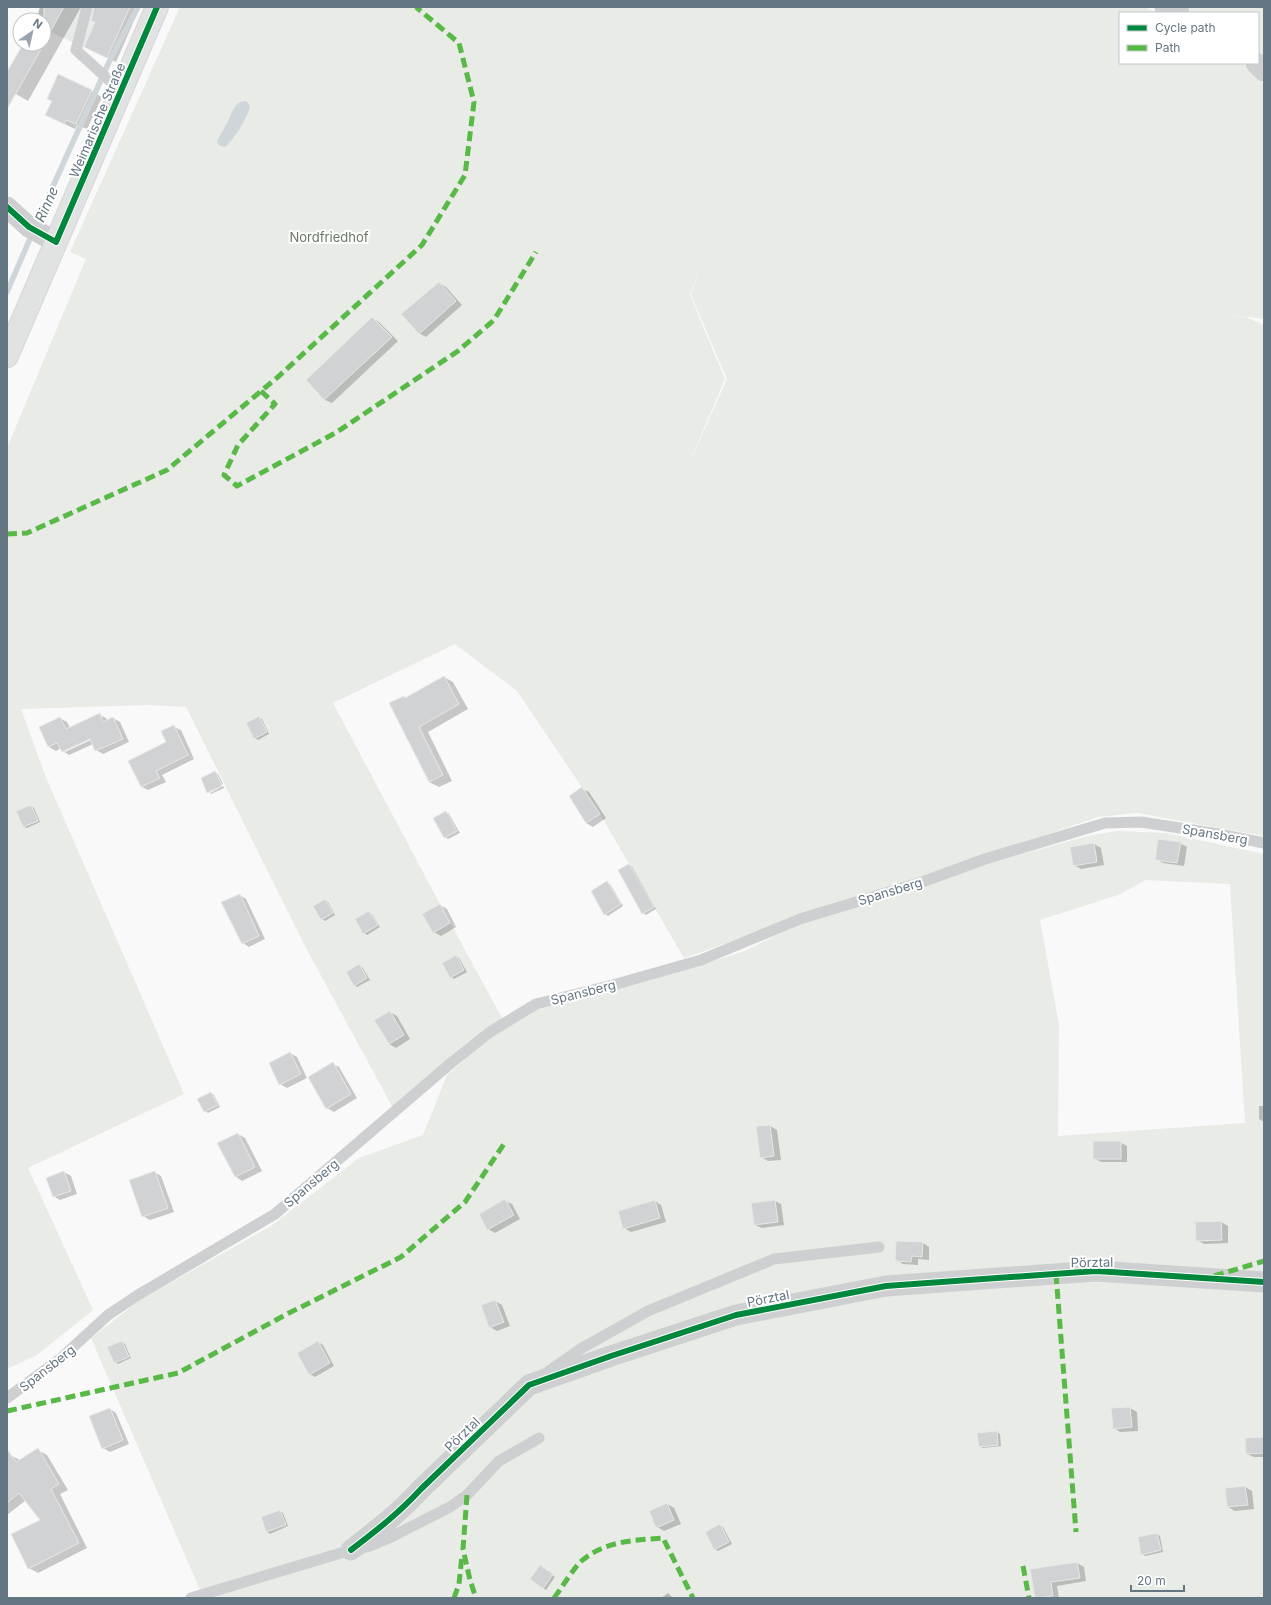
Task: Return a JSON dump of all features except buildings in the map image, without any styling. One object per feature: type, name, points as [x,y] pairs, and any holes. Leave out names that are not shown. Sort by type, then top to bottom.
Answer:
[{"type":"main road","name":"Weimarische Straße","points":[[7,356],[42,234],[118,88],[158,7]]},
{"type":"street","points":[[1165,7],[1177,12]]},
{"type":"street","points":[[7,207],[42,234]]},
{"type":"street","name":"Pörztal","points":[[351,1550],[405,1507],[421,1488],[530,1385],[611,1356],[736,1315],[886,1286],[1096,1271],[1264,1282]]},
{"type":"lane","points":[[88,7],[76,50],[118,88]]},
{"type":"lane","name":"Spansberg","points":[[7,1398],[60,1359],[108,1315],[138,1294],[275,1214],[451,1063],[490,1032],[536,1004],[613,985],[701,960],[800,919],[922,882],[984,859],[1105,823],[1141,822],[1219,834],[1264,843]]},
{"type":"lane","points":[[530,1385],[582,1348],[648,1311],[774,1260],[878,1247]]},
{"type":"lane","name":"Pörztal","points":[[191,1598],[351,1550],[370,1546],[389,1538],[450,1507],[467,1495],[499,1461],[539,1438]]},
{"type":"shaded area","points":[[39,7],[130,7],[107,58],[52,33],[52,12],[37,12]]},
{"type":"shaded area","points":[[246,101],[250,106],[247,116],[229,144],[225,147],[220,146],[217,142],[233,110],[237,104]]},
{"type":"green space","name":"Nordfriedhof","points":[[180,7],[1144,7],[1156,12],[1119,12],[1119,64],[1243,64],[1264,84],[1264,319],[1203,311],[1246,317],[1264,325],[1264,836],[1137,813],[1098,817],[684,958],[600,814],[517,691],[455,644],[333,703],[502,1018],[393,1108],[306,948],[186,707],[147,705],[21,709],[45,775],[184,1094],[28,1168],[93,1310],[37,1355],[7,1369],[7,448],[86,259],[70,252]],"holes":[[[700,267],[691,295],[727,379],[684,475],[725,379],[690,295]]]},
{"type":"green space","points":[[1175,7],[1264,7],[1264,64],[1259,59],[1259,12],[1186,12]]},
{"type":"green space","points":[[1117,831],[1166,833],[1264,854],[1264,1598],[202,1598],[203,1597],[91,1338],[140,1300],[271,1226],[359,1158],[423,1135],[447,1075],[493,1034],[536,1010],[647,981],[742,952],[796,926],[989,863],[1092,835]],"holes":[[[1146,880],[1230,884],[1245,1123],[1058,1136],[1059,1025],[1040,920],[1118,895]]]},
{"type":"waterway","name":"Rinne","points":[[35,226],[110,60],[138,7]]},
{"type":"waterway","name":"Rinne","points":[[7,292],[32,234]]},
{"type":"marked path","points":[[7,534],[27,533],[167,470],[279,376],[422,245],[465,175],[474,102],[459,43],[416,7]]},
{"type":"marked path","points":[[261,391],[275,404],[238,445],[224,475],[237,486],[337,432],[458,351],[494,320],[536,252]]},
{"type":"marked path","points":[[7,1411],[178,1373],[289,1313],[401,1257],[465,1202],[506,1141]]},
{"type":"marked path","points":[[1214,1276],[1264,1261]]},
{"type":"marked path","points":[[1056,1274],[1076,1532]]},
{"type":"marked path","points":[[467,1495],[463,1549],[476,1598]]},
{"type":"marked path","points":[[554,1598],[580,1562],[602,1548],[622,1542],[663,1538],[693,1598]]},
{"type":"marked path","points":[[454,1598],[459,1584],[462,1555]]},
{"type":"marked path","points":[[1023,1566],[1029,1598]]},
{"type":"cycle path","points":[[7,207],[29,227],[56,242],[157,7]]},
{"type":"cycle path","points":[[351,1550],[396,1514],[529,1385],[611,1356],[736,1315],[886,1286],[1096,1271],[1264,1282]]}]
